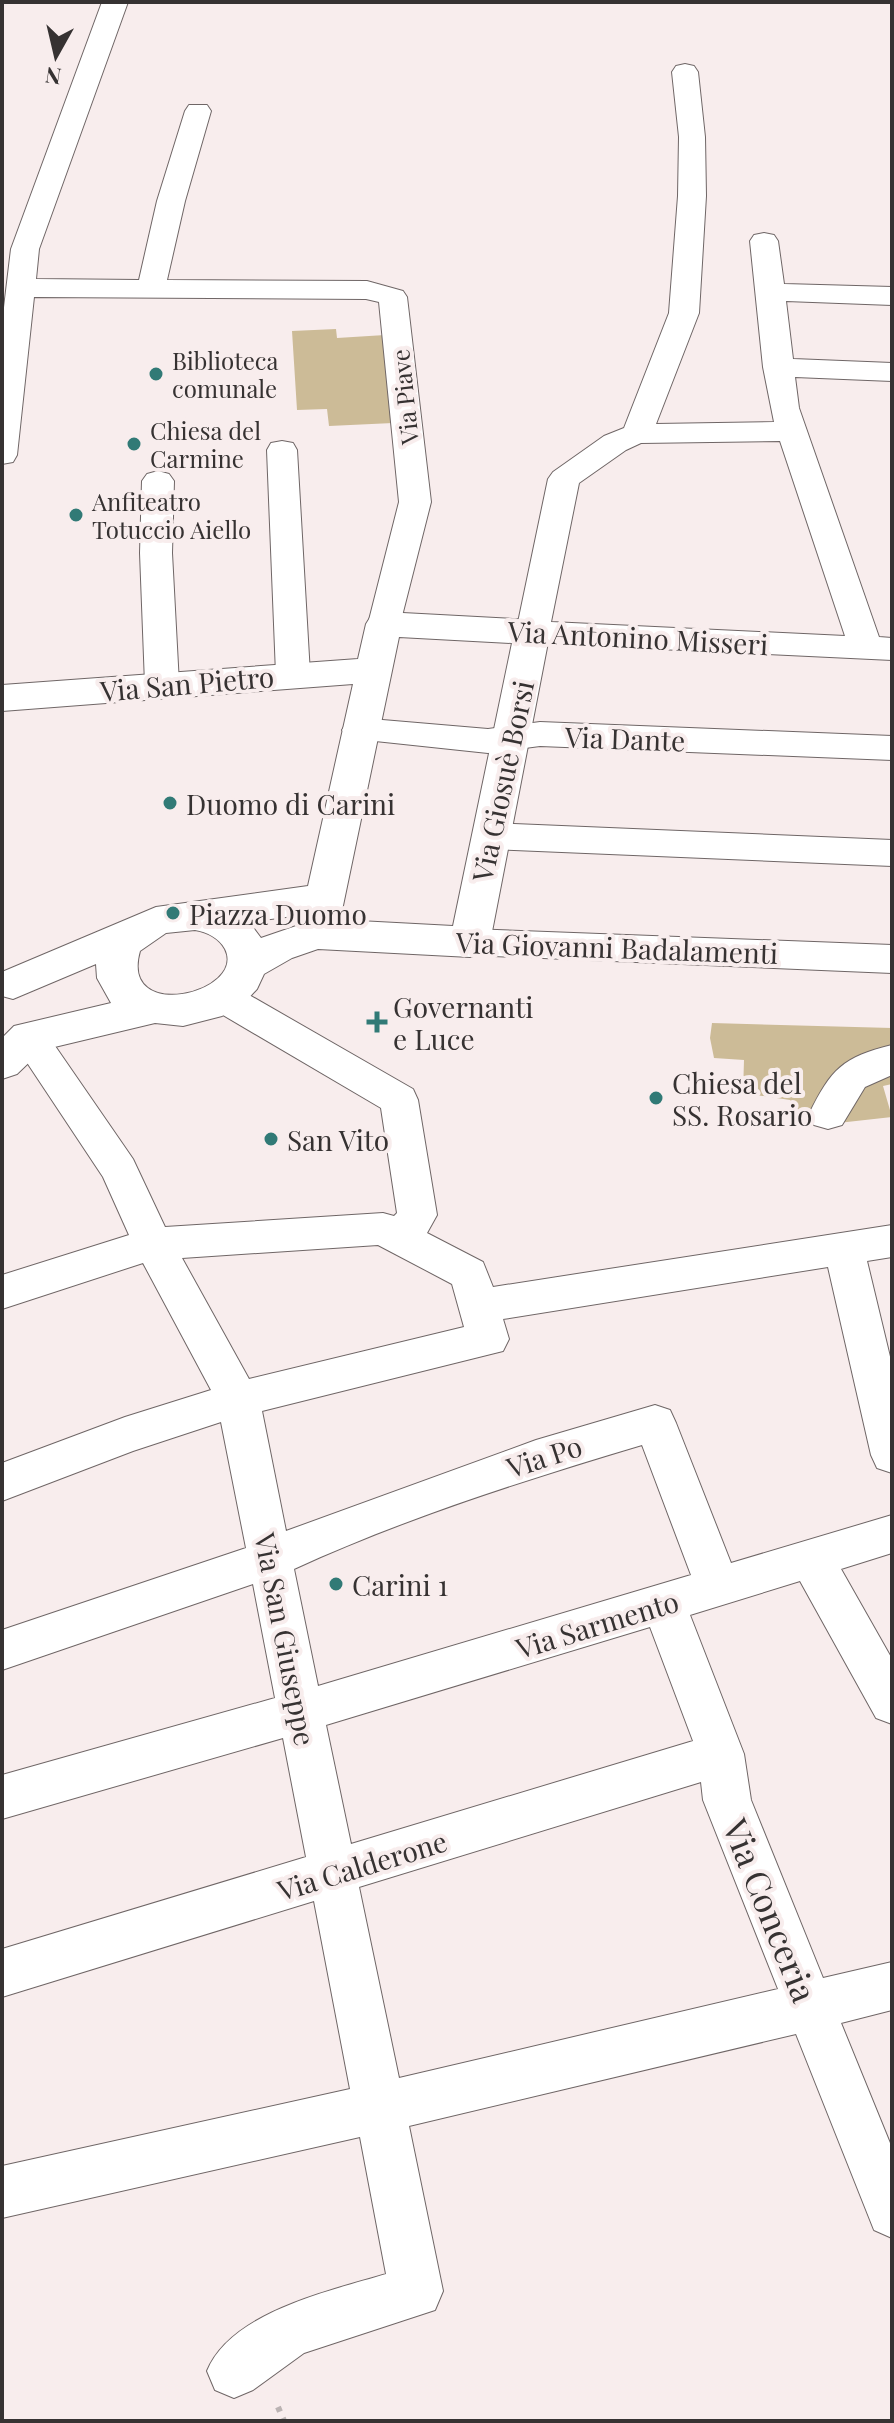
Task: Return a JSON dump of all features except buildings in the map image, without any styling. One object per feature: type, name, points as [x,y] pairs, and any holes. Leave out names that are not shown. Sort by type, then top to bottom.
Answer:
[{"type":"street","points":[[2,455],[19,288],[13,248],[115,2]]},
{"type":"street","points":[[685,72],[692,137],[692,182],[684,313],[637,434],[791,431]]},
{"type":"street","points":[[151,289],[171,201],[198,111]]},
{"type":"street","points":[[764,241],[778,367],[791,431],[879,649]]},
{"type":"street","name":"Via Piave","points":[[19,288],[367,290],[393,297],[415,502],[359,730],[328,907]]},
{"type":"street","points":[[771,292],[892,296]]},
{"type":"street","points":[[778,367],[892,372]]},
{"type":"street","name":"Via Giosuè Borsi","points":[[470,942],[564,479],[615,443],[637,434]]},
{"type":"street","points":[[282,450],[293,674]]},
{"type":"street","points":[[158,481],[156,553],[162,684]]},
{"type":"street","name":"Via Antonino Misseri","points":[[384,624],[879,649]]},
{"type":"street","name":"Via San Pietro","points":[[2,698],[293,674],[372,671]]},
{"type":"street","name":"Via Dante","points":[[359,730],[488,741],[540,734],[892,748]]},
{"type":"street","points":[[491,836],[892,853]]},
{"type":"street","points":[[195,915],[224,923],[243,941],[248,964],[238,987],[215,1005],[183,1012],[151,1009],[15,1050],[8,980],[164,917],[195,915],[328,907]]},
{"type":"street","points":[[248,964],[278,947],[328,907]]},
{"type":"street","name":"Via Giovanni Badalamenti","points":[[328,907],[470,942],[892,959]]},
{"type":"street","points":[[136,929],[118,949],[115,973],[127,994],[151,1009]]},
{"type":"street","points":[[224,998],[399,1100],[417,1215],[401,1238]]},
{"type":"street","name":"Via San Giuseppe","points":[[15,1050],[119,1170],[153,1244],[238,1399],[416,2291],[289,2331],[234,2371]]},
{"type":"street","points":[[828,1114],[842,1086],[865,1065],[892,1060]]},
{"type":"street","points":[[2,1292],[153,1244],[383,1229],[469,1274],[488,1339],[238,1399],[125,1435],[2,1482]]},
{"type":"street","points":[[480,1306],[892,1241]]},
{"type":"street","points":[[844,1249],[892,1455]]},
{"type":"street","name":"Via Po","points":[[270,1559],[316,1538],[536,1458],[655,1423],[718,1588]]},
{"type":"street","name":"Via Sarmento","points":[[2,1797],[301,1712],[892,1534]]},
{"type":"street","points":[[2,1650],[270,1559]]},
{"type":"street","points":[[812,1560],[890,1695]]},
{"type":"street","name":"Via Conceria","points":[[663,1603],[721,1754],[727,1800],[892,2212]]},
{"type":"street","name":"Via Calderone","points":[[2,1973],[721,1754]]},
{"type":"street","points":[[2,2192],[380,2109],[892,1986]]},
{"type":"shaded area","points":[[336,329],[337,338],[385,335],[393,423],[329,426],[327,409],[297,410],[292,331]]},
{"type":"shaded area","points":[[712,1023],[892,1028],[892,1084],[883,1086],[892,1117],[802,1127],[790,1100],[743,1093],[744,1060],[714,1058],[710,1038]]},
{"type":"place","name":"Biblioteca comunale","points":[[156,374]]},
{"type":"place","name":"Chiesa del Carmine","points":[[134,444]]},
{"type":"place","name":"Anfiteatro Totuccio Aiello","points":[[76,515]]},
{"type":"place","name":"Duomo di Carini","points":[[170,803]]},
{"type":"place","name":"Piazza Duomo","points":[[173,913]]},
{"type":"place","name":"Governanti e Luce","points":[[377,1022]]},
{"type":"place","name":"Chiesa del SS. Rosario","points":[[656,1098]]},
{"type":"place","name":"San Vito","points":[[271,1139]]},
{"type":"place","name":"Carini 1","points":[[336,1584]]}]
